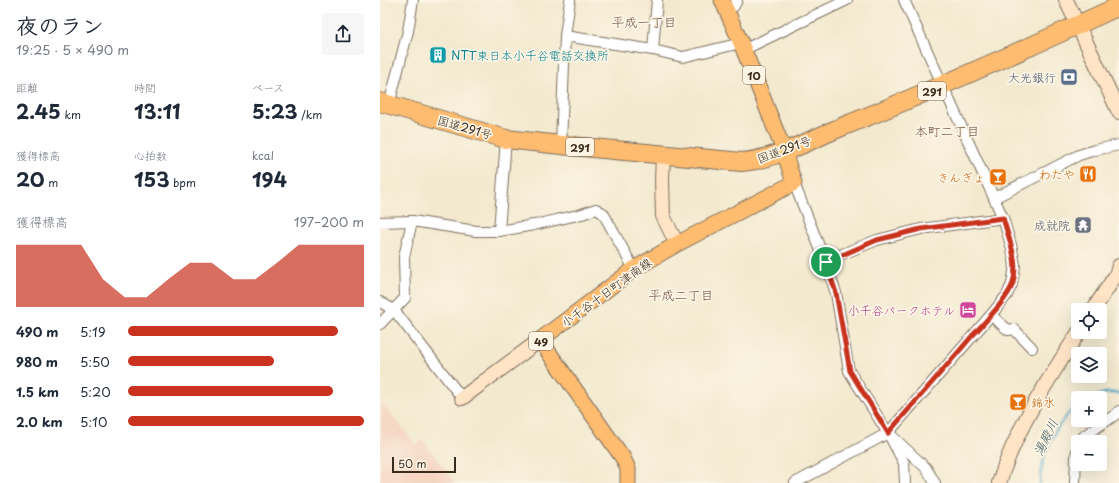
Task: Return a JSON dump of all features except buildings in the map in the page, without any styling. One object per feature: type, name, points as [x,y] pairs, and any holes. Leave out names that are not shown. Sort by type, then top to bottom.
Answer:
[{"type":"highway","name":"国道291号","points":[[385,104],[506,139],[561,146],[742,162],[753,161],[784,151],[943,86],[1119,6]]},
{"type":"main road","name":"10","points":[[724,6],[742,46],[784,151]]},
{"type":"main road","points":[[784,151],[794,183]]},
{"type":"main road","name":"小千谷十日町津南線","points":[[540,340],[634,269],[677,244],[794,183]]},
{"type":"main road","name":"49","points":[[540,340],[623,458],[628,469],[628,483]]},
{"type":"street","points":[[385,104],[408,31],[413,0]]},
{"type":"street","points":[[561,146],[565,36],[570,0]]},
{"type":"street","points":[[653,50],[657,0]]},
{"type":"street","points":[[724,6],[734,6],[737,0]]},
{"type":"street","points":[[565,36],[653,50],[683,58],[742,46],[847,0]]},
{"type":"street","points":[[795,483],[888,433],[991,315],[1007,295],[1012,284],[1015,265],[1003,218],[904,0]]},
{"type":"street","points":[[1066,0],[1119,112]]},
{"type":"street","points":[[499,231],[506,139]]},
{"type":"street","points":[[994,198],[1079,155],[1095,150],[1119,146]]},
{"type":"street","points":[[663,155],[663,216],[677,244]]},
{"type":"street","points":[[794,183],[826,262],[836,293],[850,371],[888,433],[904,463],[905,483]]},
{"type":"street","points":[[380,222],[412,221],[476,231],[499,231],[534,225],[582,214],[596,209],[603,213],[634,269]]},
{"type":"street","points":[[826,262],[877,240],[921,229],[1003,218]]},
{"type":"street","points":[[380,324],[405,298],[404,257],[412,221]]},
{"type":"street","points":[[1098,303],[1116,275],[1119,266]]},
{"type":"street","points":[[380,302],[394,310],[462,398],[540,340]]},
{"type":"street","points":[[991,315],[1008,330],[1014,329],[1032,348]]},
{"type":"street","points":[[999,483],[1014,443],[1042,391],[1075,339]]},
{"type":"street","points":[[1085,435],[1119,411]]},
{"type":"street","points":[[888,433],[926,468],[936,483]]},
{"type":"street","points":[[1075,471],[1075,483]]},
{"type":"shaded area","points":[[381,402],[416,445],[423,440],[455,483],[380,483]]},
{"type":"waterway","name":"湯殿川","points":[[1107,393],[1119,393]]},
{"type":"waterway","name":"湯殿川","points":[[1040,483],[1043,461],[1051,440],[1063,420],[1071,411]]},
{"type":"place","name":"NTT東日本小千谷電話交換所","points":[[438,55]]},
{"type":"place","name":"大光銀行","points":[[1069,77]]},
{"type":"place","name":"わたや","points":[[1088,174]]},
{"type":"place","name":"きんぎょ","points":[[998,177]]},
{"type":"place","name":"成就院","points":[[1083,225]]},
{"type":"place","name":"小千谷パークホテル","points":[[968,310]]},
{"type":"place","name":"錦水","points":[[1018,402]]},
{"type":"district","name":"平成一丁目","points":[[644,21]]},
{"type":"district","name":"本町二丁目","points":[[947,130]]},
{"type":"district","name":"平成二丁目","points":[[681,294]]},
{"type":"route","points":[[1003,218],[1015,265],[1012,284],[1007,295],[888,433],[850,371],[836,293],[826,262],[877,240],[921,229],[1003,218]]}]
